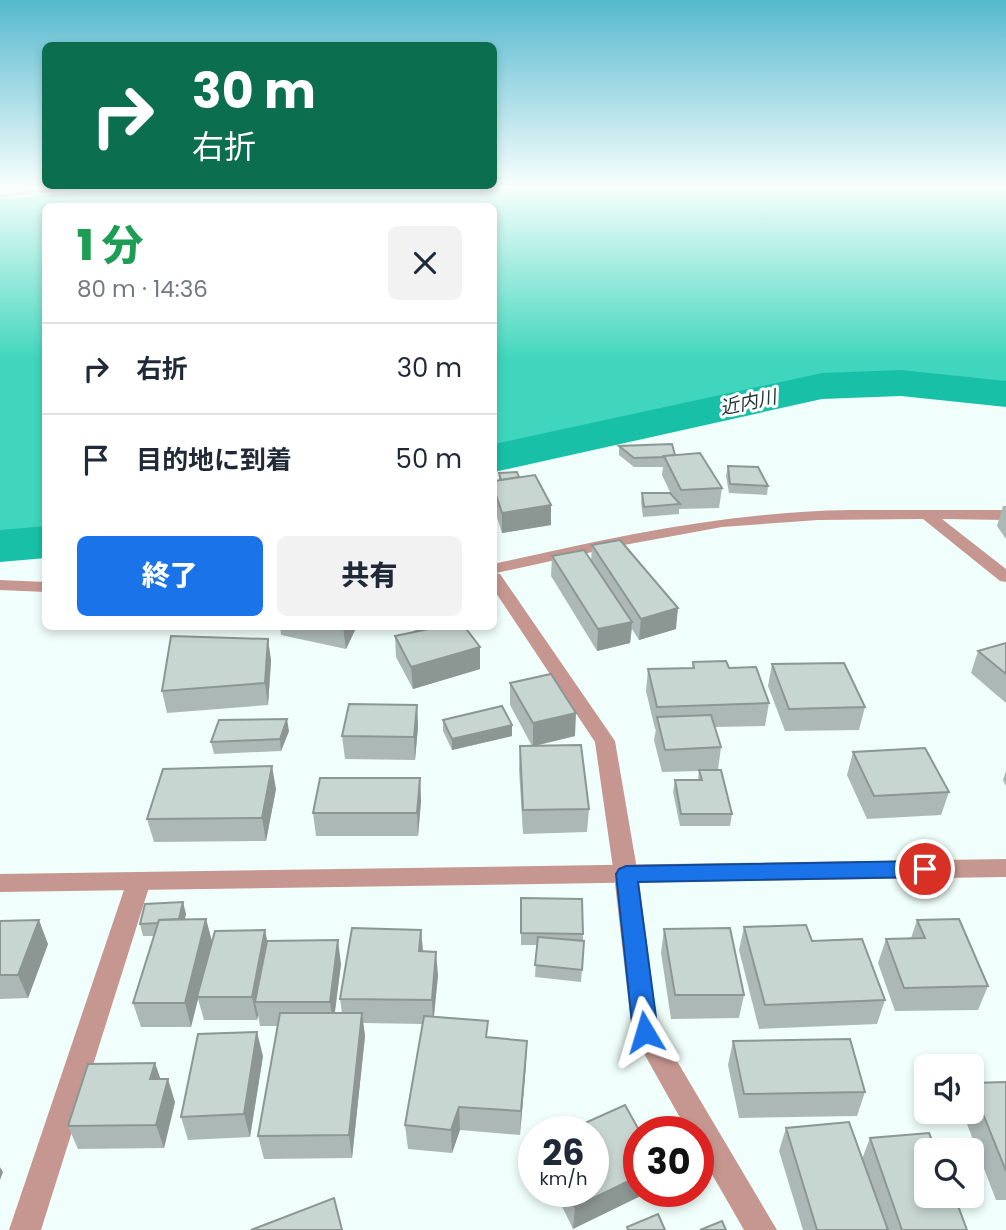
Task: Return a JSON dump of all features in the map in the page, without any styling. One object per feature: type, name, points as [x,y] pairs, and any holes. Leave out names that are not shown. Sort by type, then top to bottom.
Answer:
[{"type":"street","points":[[497,568],[682,528],[757,519],[855,515],[1006,515]]},
{"type":"street","points":[[928,516],[1006,577]]},
{"type":"street","points":[[497,582],[605,741],[626,874],[645,1032],[761,1230]]},
{"type":"street","points":[[0,585],[42,587]]},
{"type":"street","points":[[0,884],[1006,868]]},
{"type":"street","points":[[24,1230],[139,881]]},
{"type":"green space","points":[[0,245],[42,245],[42,541],[0,547]]},
{"type":"green space","points":[[497,245],[1006,245],[1006,388],[813,379],[624,417],[497,455]]},
{"type":"building","points":[[672,444],[675,455],[665,457],[634,458],[619,446]]},
{"type":"building","points":[[700,453],[722,488],[681,490],[664,456]]},
{"type":"building","points":[[728,466],[758,467],[768,486],[730,484]]},
{"type":"building","points":[[517,472],[519,477],[501,480],[499,473]]},
{"type":"building","points":[[535,475],[551,505],[502,513],[497,498],[497,481]]},
{"type":"building","points":[[642,493],[670,493],[680,504],[644,507]]},
{"type":"building","points":[[620,540],[678,608],[641,619],[592,545]]},
{"type":"building","points":[[584,550],[632,622],[598,629],[552,556]]},
{"type":"building","points":[[424,630],[467,630],[480,647],[411,667],[395,636]]},
{"type":"building","points":[[171,636],[268,639],[265,683],[162,691]]},
{"type":"building","points":[[1006,643],[1006,674],[978,651]]},
{"type":"building","points":[[726,661],[729,668],[756,667],[769,703],[657,707],[648,669],[694,668],[693,662]]},
{"type":"building","points":[[844,663],[865,707],[789,709],[772,664]]},
{"type":"building","points":[[551,674],[576,713],[533,723],[510,683]]},
{"type":"building","points":[[349,704],[417,705],[414,737],[342,736]]},
{"type":"building","points":[[502,706],[512,725],[452,739],[443,720]]},
{"type":"building","points":[[711,715],[721,747],[665,750],[657,717]]},
{"type":"building","points":[[287,719],[280,739],[211,742],[219,720]]},
{"type":"building","points":[[581,745],[589,809],[523,810],[520,746]]},
{"type":"building","points":[[925,748],[949,792],[874,796],[853,752]]},
{"type":"building","points":[[272,766],[262,818],[147,819],[163,769]]},
{"type":"building","points":[[699,770],[721,770],[732,814],[681,814],[675,780],[702,780]]},
{"type":"building","points":[[320,778],[420,778],[417,813],[313,813]]},
{"type":"building","points":[[521,898],[582,899],[583,934],[521,933]]},
{"type":"building","points":[[183,902],[179,919],[140,924],[145,904]]},
{"type":"building","points":[[206,919],[185,1003],[133,1003],[159,920]]},
{"type":"building","points":[[959,919],[988,986],[904,988],[886,939],[925,938],[917,920]]},
{"type":"building","points":[[39,920],[18,975],[0,975],[0,921]]},
{"type":"building","points":[[806,925],[812,941],[862,939],[885,1000],[765,1005],[744,927]]},
{"type":"building","points":[[352,928],[421,930],[419,951],[436,952],[432,1000],[340,999]]},
{"type":"building","points":[[730,928],[744,995],[675,995],[664,929]]},
{"type":"building","points":[[265,930],[252,997],[197,997],[215,931]]},
{"type":"building","points":[[538,937],[584,941],[582,970],[535,965]]},
{"type":"building","points":[[338,940],[330,1002],[255,1002],[267,941]]},
{"type":"building","points":[[280,1013],[362,1013],[349,1135],[258,1136]]},
{"type":"building","points":[[424,1016],[488,1021],[486,1037],[527,1041],[521,1111],[459,1107],[451,1130],[405,1125]]},
{"type":"building","points":[[257,1032],[244,1114],[181,1117],[198,1034]]},
{"type":"building","points":[[850,1039],[865,1092],[744,1094],[733,1041]]},
{"type":"building","points":[[155,1063],[150,1079],[168,1079],[156,1125],[68,1126],[88,1064]]},
{"type":"building","points":[[1006,1082],[1006,1171],[984,1116],[984,1083]]},
{"type":"building","points":[[625,1105],[631,1116],[623,1116],[623,1184],[609,1191],[609,1116],[601,1116]]},
{"type":"building","points":[[849,1122],[888,1230],[817,1230],[786,1128]]},
{"type":"building","points":[[929,1133],[931,1138],[914,1138],[914,1208],[959,1208],[967,1230],[902,1230],[870,1138]]},
{"type":"building","points":[[334,1198],[342,1230],[251,1230]]},
{"type":"building","points":[[658,1214],[665,1230],[628,1230],[627,1227]]},
{"type":"building","points":[[722,1221],[726,1230],[700,1230]]},
{"type":"waterway","name":"近内川","points":[[497,457],[822,386],[901,383],[1006,394]]},
{"type":"waterway","name":"近内川","points":[[0,546],[42,542]]},
{"type":"route","points":[[645,1032],[626,874],[925,869]]}]
